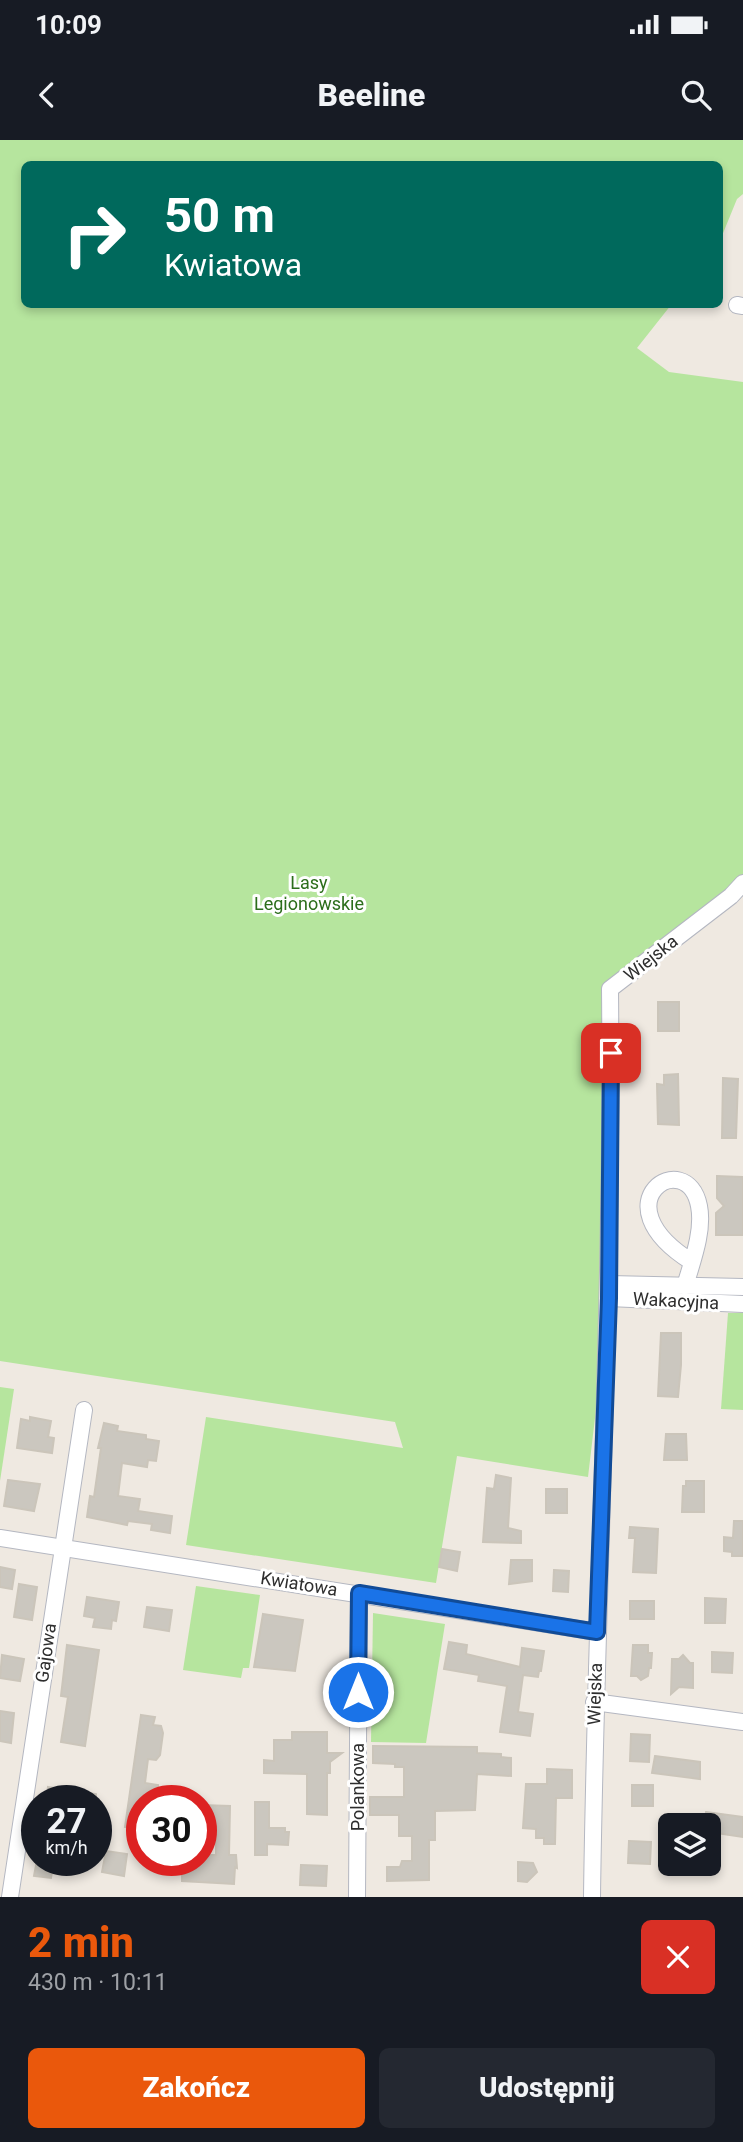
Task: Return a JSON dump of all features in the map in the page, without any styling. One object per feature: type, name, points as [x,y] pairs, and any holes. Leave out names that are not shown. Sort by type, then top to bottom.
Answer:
[{"type":"street","name":"Wiejska","points":[[592,1897],[594,1702],[609,1291],[610,989],[731,896],[743,883]]},
{"type":"street","points":[[685,1286],[692,1262],[699,1207],[695,1192],[684,1181],[672,1179],[659,1183],[650,1193],[648,1216],[663,1240],[692,1262]]},
{"type":"street","points":[[609,1291],[685,1286],[743,1287]]},
{"type":"street","name":"Wakacyjna","points":[[609,1291],[743,1304]]},
{"type":"street","name":"Gajowa","points":[[10,1897],[84,1410]]},
{"type":"street","name":"Kwiatowa","points":[[0,1538],[359,1593],[415,1596],[597,1632]]},
{"type":"street","name":"Polankowa","points":[[357,1897],[359,1593]]},
{"type":"street","points":[[594,1702],[743,1721]]},
{"type":"green space","name":"Lasy Legionowskie","points":[[0,140],[743,140],[743,194],[737,199],[723,233],[723,161],[21,161],[21,308],[669,308],[637,348],[669,372],[743,382],[743,877],[606,984],[606,1140],[597,1401],[588,1477],[457,1456],[436,1583],[186,1545],[206,1417],[403,1448],[395,1422],[0,1361]]},
{"type":"green space","points":[[728,1313],[743,1313],[743,1410],[721,1409]]},
{"type":"green space","points":[[0,1387],[14,1389],[0,1481]]},
{"type":"green space","points":[[196,1586],[260,1595],[249,1668],[243,1668],[241,1678],[183,1670]]},
{"type":"green space","points":[[373,1613],[445,1624],[426,1743],[371,1742]]},
{"type":"building","points":[[658,1002],[679,1002],[679,1031],[658,1031]]},
{"type":"building","points":[[678,1074],[679,1125],[658,1124],[657,1084],[664,1085],[664,1075]]},
{"type":"building","points":[[723,1078],[738,1079],[736,1138],[722,1138]]},
{"type":"building","points":[[717,1176],[743,1177],[743,1235],[716,1235],[716,1213],[724,1206],[717,1198]]},
{"type":"building","points":[[661,1333],[681,1333],[678,1397],[658,1396]]},
{"type":"building","points":[[30,1417],[51,1421],[48,1437],[54,1438],[52,1453],[17,1448],[21,1419],[30,1421]]},
{"type":"building","points":[[104,1423],[118,1426],[117,1431],[146,1435],[146,1439],[159,1441],[156,1461],[148,1460],[147,1467],[122,1463],[118,1496],[140,1499],[138,1511],[172,1516],[170,1533],[151,1530],[152,1524],[128,1521],[127,1525],[87,1517],[90,1496],[94,1497],[101,1448],[98,1448]]},
{"type":"building","points":[[666,1434],[686,1434],[687,1460],[664,1460]]},
{"type":"building","points":[[496,1475],[511,1478],[508,1528],[521,1531],[521,1543],[483,1542],[487,1488],[494,1489]]},
{"type":"building","points":[[8,1480],[40,1484],[34,1511],[4,1506]]},
{"type":"building","points":[[686,1481],[704,1481],[704,1512],[682,1512],[683,1486],[686,1486]]},
{"type":"building","points":[[546,1489],[567,1489],[567,1513],[546,1513]]},
{"type":"building","points":[[734,1521],[743,1521],[743,1556],[732,1556],[732,1552],[724,1551],[724,1537],[733,1538]]},
{"type":"building","points":[[630,1527],[658,1529],[656,1573],[633,1572],[635,1538],[629,1538]]},
{"type":"building","points":[[442,1549],[460,1552],[457,1571],[439,1567]]},
{"type":"building","points":[[511,1560],[532,1560],[532,1581],[509,1584]]},
{"type":"building","points":[[0,1567],[15,1570],[12,1589],[0,1587]]},
{"type":"building","points":[[554,1570],[569,1571],[568,1592],[553,1591]]},
{"type":"building","points":[[19,1584],[37,1587],[32,1620],[14,1617]]},
{"type":"building","points":[[87,1597],[119,1602],[116,1621],[112,1620],[111,1629],[93,1627],[95,1618],[84,1616]]},
{"type":"building","points":[[705,1598],[726,1599],[725,1623],[705,1623]]},
{"type":"building","points":[[630,1601],[654,1601],[654,1619],[630,1619]]},
{"type":"building","points":[[147,1607],[172,1610],[169,1631],[144,1627]]},
{"type":"building","points":[[263,1614],[303,1620],[295,1671],[254,1667]]},
{"type":"building","points":[[449,1642],[467,1645],[466,1654],[520,1667],[522,1648],[544,1651],[538,1677],[523,1675],[518,1712],[533,1714],[530,1736],[500,1732],[507,1686],[478,1681],[479,1675],[444,1669]]},
{"type":"building","points":[[67,1645],[99,1650],[85,1746],[61,1742],[68,1697],[61,1696]]},
{"type":"building","points":[[633,1645],[648,1645],[648,1653],[652,1653],[648,1676],[641,1680],[637,1676],[631,1676]]},
{"type":"building","points":[[712,1652],[733,1653],[732,1673],[712,1672]]},
{"type":"building","points":[[2,1655],[24,1659],[20,1681],[0,1678]]},
{"type":"building","points":[[683,1655],[693,1663],[693,1688],[679,1687],[671,1694],[672,1659],[679,1659]]},
{"type":"building","points":[[0,1711],[14,1713],[11,1743],[0,1741]]},
{"type":"building","points":[[141,1715],[155,1717],[153,1725],[161,1726],[163,1733],[160,1755],[156,1760],[148,1759],[145,1783],[158,1785],[131,1785]]},
{"type":"building","points":[[292,1732],[327,1732],[327,1753],[342,1753],[330,1762],[330,1773],[327,1773],[327,1815],[307,1814],[307,1774],[264,1773],[264,1760],[274,1761],[274,1740],[292,1740]]},
{"type":"building","points":[[631,1734],[650,1735],[649,1762],[630,1761]]},
{"type":"building","points":[[373,1746],[477,1747],[477,1753],[501,1754],[501,1757],[511,1758],[511,1776],[477,1774],[475,1810],[435,1811],[435,1840],[429,1840],[429,1880],[387,1881],[387,1867],[400,1867],[402,1861],[412,1861],[412,1836],[399,1836],[399,1815],[370,1815],[370,1797],[404,1797],[404,1767],[373,1763]]},
{"type":"building","points":[[655,1756],[700,1762],[700,1779],[652,1773]]},
{"type":"building","points":[[547,1769],[572,1770],[572,1798],[556,1798],[555,1844],[544,1844],[544,1838],[536,1838],[536,1829],[523,1828],[526,1784],[547,1784]]},
{"type":"building","points":[[632,1785],[653,1785],[653,1806],[632,1806]]},
{"type":"building","points":[[255,1802],[269,1802],[269,1828],[285,1828],[285,1832],[289,1832],[288,1845],[267,1844],[267,1855],[255,1855]]},
{"type":"building","points":[[217,1806],[230,1806],[229,1855],[236,1855],[237,1868],[235,1867],[234,1884],[182,1881],[182,1876],[217,1876]]},
{"type":"building","points":[[721,1814],[743,1817],[743,1837],[721,1834]]},
{"type":"building","points":[[629,1841],[651,1842],[650,1864],[628,1863]]},
{"type":"building","points":[[112,1852],[126,1854],[124,1876],[112,1874]]},
{"type":"building","points":[[518,1862],[533,1863],[537,1872],[527,1882],[518,1881]]},
{"type":"building","points":[[301,1865],[327,1866],[326,1886],[300,1885]]},
{"type":"route","points":[[358,1692],[359,1593],[597,1632],[609,1298],[611,1053]]}]
